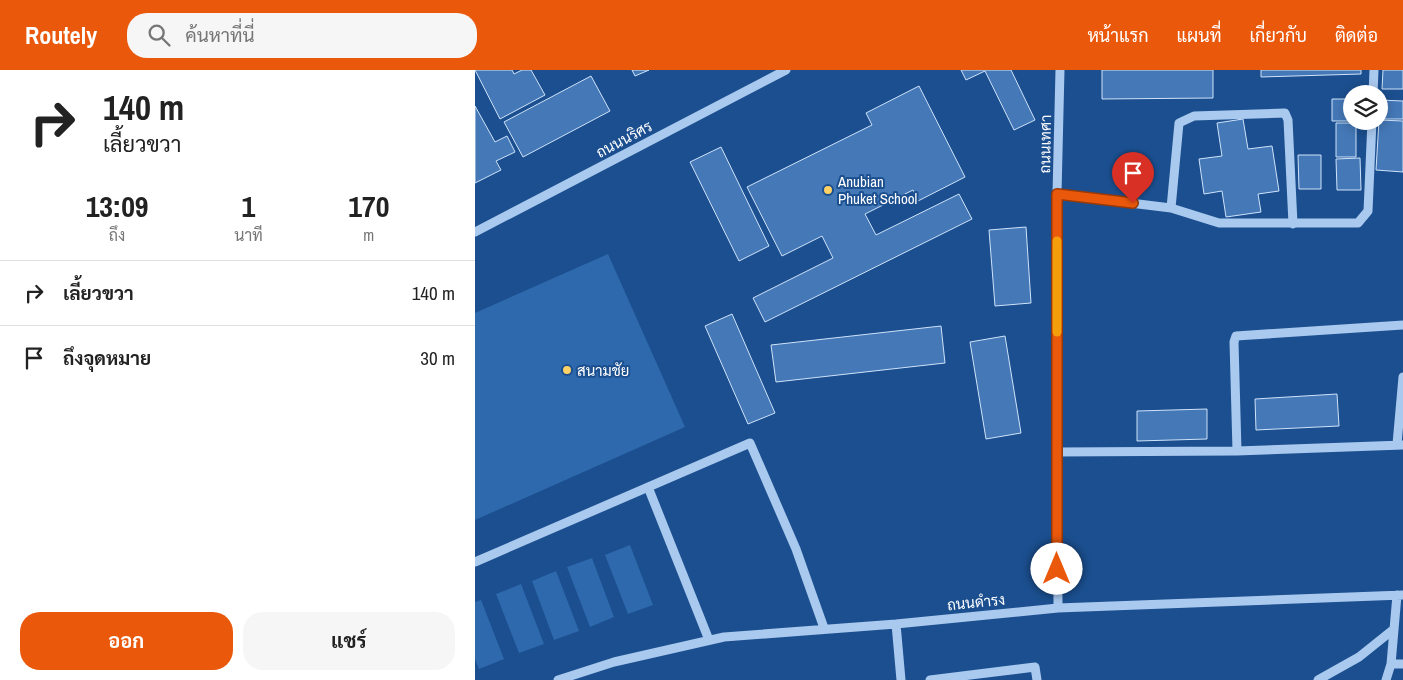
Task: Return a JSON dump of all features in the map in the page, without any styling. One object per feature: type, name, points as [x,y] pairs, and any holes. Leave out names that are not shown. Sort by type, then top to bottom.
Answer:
[{"type":"street","name":"ถนนนริศร","points":[[476,229],[786,70]]},
{"type":"street","name":"ถนนเทศา","points":[[1058,608],[1057,194],[1060,70]]},
{"type":"street","points":[[1373,85],[1374,70]]},
{"type":"street","points":[[1171,208],[1179,124],[1194,116],[1285,113],[1289,120],[1293,224]]},
{"type":"street","points":[[1057,194],[1171,208],[1219,224],[1358,223],[1368,211],[1372,130]]},
{"type":"street","points":[[1237,451],[1234,342],[1236,336],[1403,324]]},
{"type":"street","points":[[1057,452],[1237,451],[1400,445],[1403,376]]},
{"type":"street","points":[[475,562],[750,443],[795,549],[824,628]]},
{"type":"street","points":[[648,487],[709,640]]},
{"type":"street","points":[[1386,680],[1391,664],[1394,629],[1400,595]]},
{"type":"street","name":"ถนนดำรง","points":[[558,680],[614,662],[724,637],[896,624],[1058,608],[1400,595]]},
{"type":"street","points":[[896,624],[901,680]]},
{"type":"street","points":[[1318,680],[1359,657],[1394,629]]},
{"type":"street","points":[[1391,664],[1403,664]]},
{"type":"street","points":[[930,680],[1035,667],[1037,680]]},
{"type":"shaded area","name":"สนามชัย","points":[[608,254],[685,427],[475,520],[475,313]]},
{"type":"shaded area","points":[[630,545],[653,605],[628,614],[605,555]]},
{"type":"shaded area","points":[[592,558],[614,617],[590,627],[567,567]]},
{"type":"shaded area","points":[[556,571],[579,631],[554,640],[532,581]]},
{"type":"shaded area","points":[[521,584],[544,644],[519,653],[496,594]]},
{"type":"shaded area","points":[[481,600],[504,659],[479,669],[475,659],[475,602]]},
{"type":"building","points":[[475,70],[512,70],[514,74],[522,70],[531,70],[545,95],[500,119]]},
{"type":"building","points":[[632,70],[649,70],[635,76]]},
{"type":"building","points":[[961,70],[1011,70],[1035,120],[1014,130],[985,71],[966,80]]},
{"type":"building","points":[[1102,70],[1213,70],[1213,98],[1102,99]]},
{"type":"building","points":[[1261,70],[1361,70],[1361,74],[1261,77]]},
{"type":"building","points":[[1383,70],[1403,70],[1403,89],[1388,89],[1388,85],[1382,85]]},
{"type":"building","points":[[591,76],[610,111],[523,157],[504,122]]},
{"type":"building","points":[[919,86],[965,177],[918,201],[913,190],[865,214],[876,235],[959,194],[972,219],[765,322],[753,298],[833,258],[822,236],[782,256],[747,187],[872,125],[866,113]]},
{"type":"building","points":[[1332,99],[1343,99],[1343,121],[1332,121]]},
{"type":"building","points":[[1388,100],[1403,101],[1403,119],[1388,119]]},
{"type":"building","points":[[475,106],[495,142],[507,136],[515,152],[496,161],[501,170],[475,183]]},
{"type":"building","points":[[1243,119],[1248,149],[1272,146],[1279,191],[1258,194],[1261,212],[1226,217],[1222,191],[1204,194],[1199,159],[1222,156],[1217,123]]},
{"type":"building","points":[[1388,120],[1403,121],[1403,172],[1376,170],[1378,130],[1388,130]]},
{"type":"building","points":[[1336,123],[1343,123],[1343,130],[1356,130],[1356,157],[1336,157]]},
{"type":"building","points":[[721,147],[769,246],[739,261],[690,162]]},
{"type":"building","points":[[1298,155],[1321,155],[1321,189],[1299,189]]},
{"type":"building","points":[[1360,158],[1361,190],[1337,190],[1336,159]]},
{"type":"building","points":[[1026,227],[1031,303],[995,306],[989,230]]},
{"type":"building","points":[[732,314],[775,413],[748,424],[705,326]]},
{"type":"building","points":[[941,326],[945,363],[776,382],[771,345]]},
{"type":"building","points":[[1005,336],[1021,433],[986,439],[970,342]]},
{"type":"building","points":[[1337,394],[1339,426],[1256,430],[1255,399]]},
{"type":"building","points":[[1207,409],[1207,439],[1137,441],[1137,411]]},
{"type":"slow traffic","points":[[1057,241],[1057,332]]},
{"type":"place","name":"Anubian Phuket School","points":[[828,190]]},
{"type":"place","name":"สนามชัย","points":[[567,370]]},
{"type":"route","points":[[1057,569],[1057,194],[1133,203]]}]
